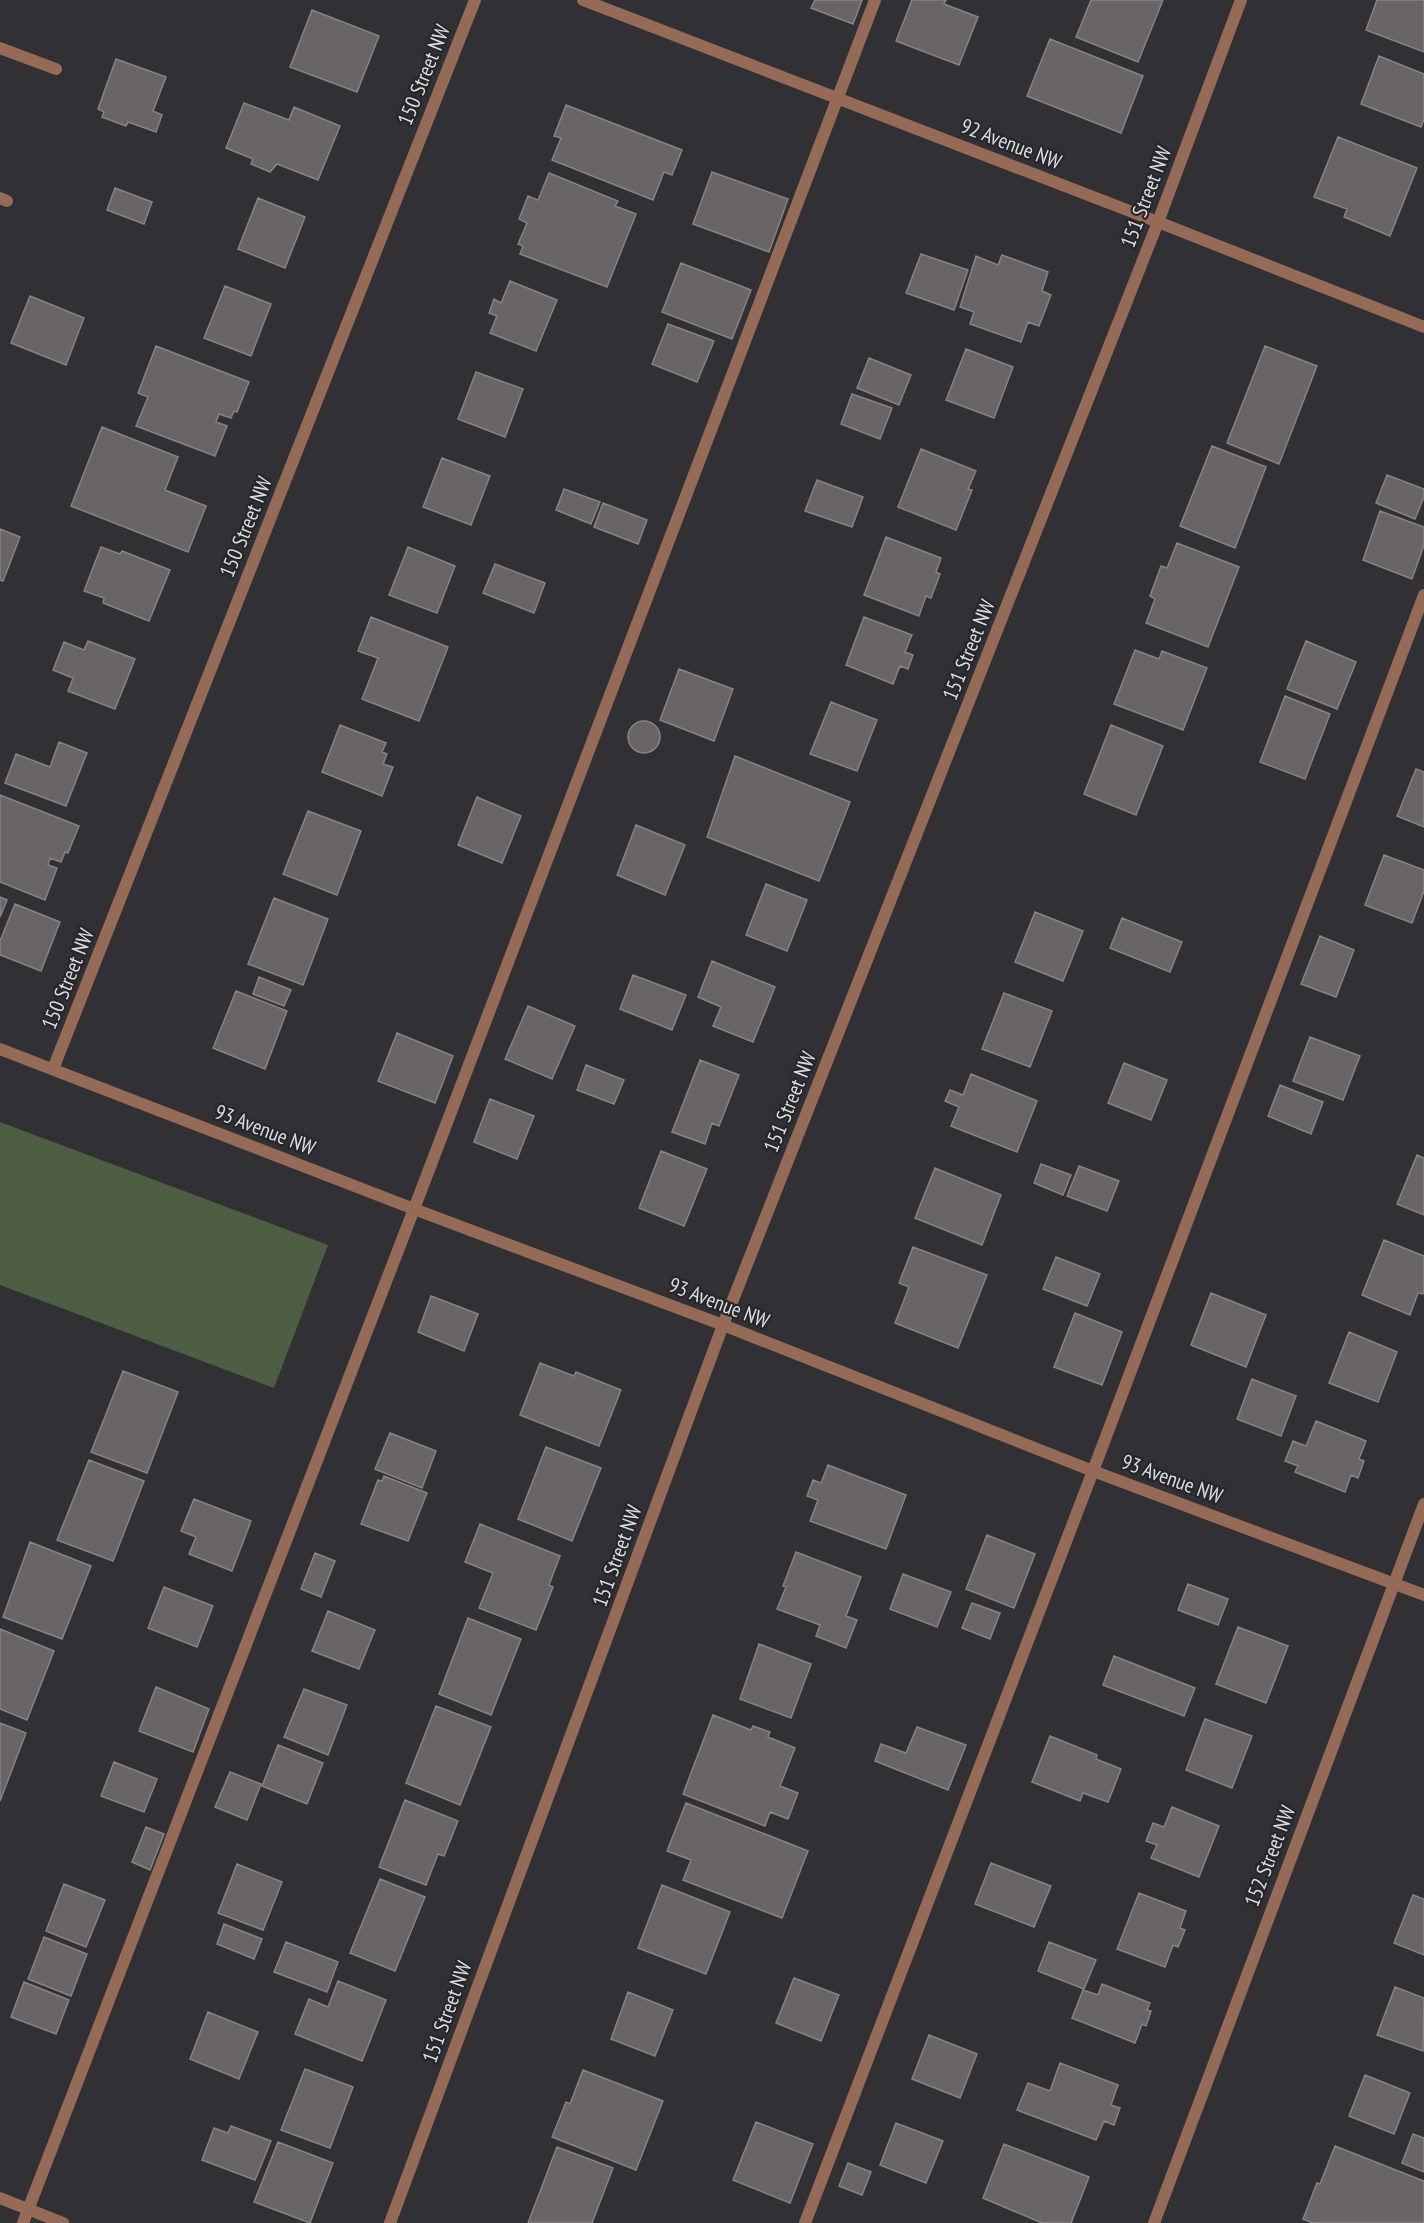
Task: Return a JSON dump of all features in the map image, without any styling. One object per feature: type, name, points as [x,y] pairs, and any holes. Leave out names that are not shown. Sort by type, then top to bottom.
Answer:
[{"type":"street","name":"150 Street NW","points":[[53,1069],[475,0]]},
{"type":"street","name":"92 Avenue NW","points":[[584,0],[1424,327]]},
{"type":"street","points":[[23,2223],[414,1209],[875,0]]},
{"type":"street","name":"151 Street NW","points":[[390,2223],[723,1325],[1158,222],[1241,0]]},
{"type":"street","points":[[0,48],[56,69]]},
{"type":"street","points":[[805,2223],[1093,1471],[1424,595]]},
{"type":"street","name":"93 Avenue NW","points":[[0,1049],[414,1209],[723,1325],[1093,1471],[1424,1595]]},
{"type":"street","name":"152 Street NW","points":[[1154,2223],[1424,1504]]},
{"type":"street","points":[[0,2198],[63,2223]]},
{"type":"green space","points":[[0,1122],[328,1245],[274,1388],[0,1285]]},
{"type":"building","points":[[815,0],[862,0],[853,24],[811,8]]},
{"type":"building","points":[[912,0],[946,0],[944,4],[978,17],[959,65],[896,41]]},
{"type":"building","points":[[1091,0],[1163,0],[1138,62],[1076,37]]},
{"type":"building","points":[[1377,0],[1424,0],[1424,52],[1366,30]]},
{"type":"building","points":[[312,10],[379,36],[357,92],[290,67]]},
{"type":"building","points":[[1050,39],[1143,76],[1121,133],[1027,96]]},
{"type":"building","points":[[1379,56],[1424,74],[1424,119],[1421,127],[1361,104]]},
{"type":"building","points":[[116,59],[166,77],[153,111],[162,115],[156,132],[128,122],[126,126],[102,117],[104,112],[98,109]]},
{"type":"building","points":[[244,103],[289,120],[294,107],[340,126],[318,180],[277,164],[270,172],[251,164],[253,159],[226,148]]},
{"type":"building","points":[[566,105],[682,150],[672,175],[664,172],[653,200],[552,160],[561,138],[554,136]]},
{"type":"building","points":[[1338,137],[1417,168],[1390,236],[1344,217],[1347,209],[1314,197]]},
{"type":"building","points":[[712,172],[788,199],[769,252],[693,224]]},
{"type":"building","points":[[549,173],[618,201],[615,206],[636,214],[607,287],[520,254],[523,246],[518,244],[527,223],[519,219],[528,196],[538,200]]},
{"type":"building","points":[[115,188],[152,202],[144,224],[107,210]]},
{"type":"building","points":[[258,198],[305,217],[285,268],[238,249]]},
{"type":"building","points":[[921,254],[968,270],[954,310],[906,293]]},
{"type":"building","points":[[1002,255],[1048,272],[1042,291],[1051,295],[1039,326],[1028,322],[1021,342],[970,324],[974,312],[960,307],[976,256],[998,265]]},
{"type":"building","points":[[681,263],[751,290],[732,339],[662,312]]},
{"type":"building","points":[[510,281],[557,300],[536,351],[490,333],[497,316],[489,313],[494,299],[501,303]]},
{"type":"building","points":[[225,286],[271,304],[251,356],[204,338]]},
{"type":"building","points":[[30,296],[84,318],[66,365],[11,343]]},
{"type":"building","points":[[668,324],[714,341],[697,382],[652,364]]},
{"type":"building","points":[[156,346],[249,382],[237,412],[234,411],[231,418],[219,414],[216,422],[227,426],[215,456],[136,426],[148,397],[138,393]]},
{"type":"building","points":[[1265,346],[1317,366],[1279,464],[1227,443]]},
{"type":"building","points":[[966,349],[1013,367],[994,418],[946,400]]},
{"type":"building","points":[[869,358],[911,375],[899,405],[857,388]]},
{"type":"building","points":[[476,372],[523,389],[505,437],[458,419]]},
{"type":"building","points":[[852,394],[892,408],[880,439],[841,424]]},
{"type":"building","points":[[102,427],[178,457],[165,490],[206,506],[188,552],[71,506]]},
{"type":"building","points":[[1212,446],[1266,467],[1235,548],[1180,526]]},
{"type":"building","points":[[921,449],[976,471],[968,489],[972,490],[956,530],[898,507]]},
{"type":"building","points":[[442,458],[490,476],[471,525],[423,507]]},
{"type":"building","points":[[1387,475],[1424,489],[1424,497],[1415,519],[1376,503]]},
{"type":"building","points":[[817,480],[863,497],[852,527],[805,511]]},
{"type":"building","points":[[564,489],[600,502],[591,524],[556,510]]},
{"type":"building","points":[[603,503],[647,520],[638,544],[594,527]]},
{"type":"building","points":[[1380,511],[1424,527],[1424,545],[1412,579],[1363,560]]},
{"type":"building","points":[[0,529],[20,537],[3,581],[0,580]]},
{"type":"building","points":[[886,537],[941,558],[936,572],[940,574],[931,598],[926,596],[919,616],[864,595]]},
{"type":"building","points":[[1177,543],[1239,567],[1208,647],[1146,623],[1155,599],[1150,596],[1161,566],[1167,568]]},
{"type":"building","points":[[101,547],[120,554],[122,551],[170,570],[149,621],[103,603],[104,598],[84,591]]},
{"type":"building","points":[[408,547],[455,566],[437,613],[389,595]]},
{"type":"building","points":[[495,564],[545,583],[534,613],[483,593]]},
{"type":"building","points":[[371,617],[448,647],[419,721],[362,699],[378,658],[358,651]]},
{"type":"building","points":[[864,617],[912,635],[905,652],[913,655],[908,669],[900,666],[893,684],[846,665]]},
{"type":"building","points":[[88,641],[135,659],[115,709],[68,691],[73,678],[53,670],[64,642],[84,650]]},
{"type":"building","points":[[1306,641],[1356,662],[1337,709],[1287,689]]},
{"type":"building","points":[[1135,650],[1159,659],[1162,651],[1207,668],[1183,730],[1114,704]]},
{"type":"building","points":[[679,669],[733,689],[714,741],[660,720]]},
{"type":"building","points":[[1285,696],[1330,714],[1305,779],[1260,762]]},
{"type":"building","points":[[831,702],[877,720],[857,771],[810,754]]},
{"type":"building","points":[[644,721],[655,726],[660,737],[655,748],[644,753],[633,748],[628,737],[633,726]]},
{"type":"building","points":[[340,725],[386,743],[382,752],[387,754],[383,764],[393,767],[382,796],[322,772]]},
{"type":"building","points":[[1111,725],[1163,746],[1136,815],[1084,794]]},
{"type":"building","points":[[59,742],[87,753],[66,806],[5,783],[16,754],[50,767]]},
{"type":"building","points":[[735,756],[850,802],[819,881],[707,837]]},
{"type":"building","points":[[1416,769],[1424,772],[1424,827],[1397,816]]},
{"type":"building","points":[[0,795],[79,826],[68,853],[65,852],[61,862],[50,858],[48,865],[57,868],[45,900],[0,882]]},
{"type":"building","points":[[477,797],[521,816],[502,863],[458,845]]},
{"type":"building","points":[[308,811],[361,831],[337,895],[283,874]]},
{"type":"building","points":[[636,825],[685,845],[665,895],[617,875]]},
{"type":"building","points":[[1384,855],[1424,870],[1424,891],[1412,923],[1365,905]]},
{"type":"building","points":[[766,884],[807,900],[787,951],[746,935]]},
{"type":"building","points":[[0,897],[7,900],[0,917]]},
{"type":"building","points":[[274,898],[328,919],[303,985],[248,964]]},
{"type":"building","points":[[15,904],[60,922],[41,971],[0,955],[0,941]]},
{"type":"building","points":[[1035,912],[1083,931],[1063,981],[1015,962]]},
{"type":"building","points":[[1122,918],[1182,942],[1170,972],[1110,948]]},
{"type":"building","points":[[1320,936],[1354,950],[1336,997],[1301,984]]},
{"type":"building","points":[[712,961],[775,987],[753,1042],[713,1026],[721,1007],[698,997]]},
{"type":"building","points":[[633,975],[686,995],[672,1030],[620,1009]]},
{"type":"building","points":[[259,977],[291,990],[284,1006],[253,994]]},
{"type":"building","points":[[236,991],[287,1011],[265,1069],[213,1048]]},
{"type":"building","points":[[1004,993],[1052,1011],[1030,1067],[982,1049]]},
{"type":"building","points":[[528,1006],[575,1026],[552,1079],[505,1059]]},
{"type":"building","points":[[397,1033],[453,1056],[435,1103],[378,1081]]},
{"type":"building","points":[[1310,1037],[1360,1056],[1343,1100],[1293,1081]]},
{"type":"building","points":[[700,1060],[739,1075],[719,1126],[712,1123],[705,1144],[672,1132]]},
{"type":"building","points":[[1124,1063],[1167,1080],[1151,1120],[1108,1103]]},
{"type":"building","points":[[586,1065],[624,1080],[614,1104],[577,1090]]},
{"type":"building","points":[[971,1074],[1037,1101],[1017,1152],[951,1126],[959,1107],[945,1101],[950,1090],[963,1095]]},
{"type":"building","points":[[1280,1085],[1323,1102],[1311,1134],[1268,1116]]},
{"type":"building","points":[[490,1099],[534,1116],[517,1159],[474,1142]]},
{"type":"building","points":[[661,1151],[707,1169],[684,1226],[639,1208]]},
{"type":"building","points":[[1417,1155],[1424,1158],[1424,1215],[1397,1204]]},
{"type":"building","points":[[1041,1164],[1071,1175],[1063,1195],[1034,1183]]},
{"type":"building","points":[[1079,1166],[1119,1181],[1107,1211],[1067,1196]]},
{"type":"building","points":[[935,1168],[1001,1195],[982,1245],[915,1218]]},
{"type":"building","points":[[1384,1240],[1424,1256],[1424,1291],[1423,1294],[1418,1293],[1410,1315],[1362,1295]]},
{"type":"building","points":[[913,1247],[987,1275],[958,1348],[895,1323],[909,1287],[899,1283]]},
{"type":"building","points":[[1056,1257],[1100,1274],[1087,1306],[1043,1289]]},
{"type":"building","points":[[1211,1293],[1266,1315],[1246,1367],[1191,1345]]},
{"type":"building","points":[[431,1296],[478,1314],[464,1351],[418,1332]]},
{"type":"building","points":[[1075,1313],[1122,1332],[1102,1385],[1054,1367]]},
{"type":"building","points":[[1349,1332],[1397,1352],[1378,1402],[1329,1383]]},
{"type":"building","points":[[540,1363],[574,1376],[576,1372],[621,1390],[599,1446],[520,1415]]},
{"type":"building","points":[[123,1371],[178,1392],[147,1473],[91,1452]]},
{"type":"building","points":[[1252,1379],[1296,1396],[1281,1436],[1237,1419]]},
{"type":"building","points":[[1316,1421],[1366,1441],[1359,1459],[1364,1461],[1358,1478],[1351,1475],[1345,1492],[1295,1472],[1298,1466],[1285,1461],[1293,1441],[1306,1446]]},
{"type":"building","points":[[390,1433],[436,1451],[422,1488],[375,1469]]},
{"type":"building","points":[[546,1447],[601,1468],[572,1541],[518,1519]]},
{"type":"building","points":[[89,1460],[144,1481],[113,1561],[57,1540]]},
{"type":"building","points":[[828,1465],[906,1495],[886,1549],[810,1521],[818,1500],[807,1496],[813,1480],[821,1483]]},
{"type":"building","points":[[384,1476],[427,1493],[408,1541],[361,1524],[378,1480],[382,1481]]},
{"type":"building","points":[[194,1499],[251,1521],[232,1571],[189,1554],[196,1537],[181,1531]]},
{"type":"building","points":[[480,1524],[560,1556],[549,1585],[553,1587],[536,1630],[479,1608],[493,1573],[465,1562]]},
{"type":"building","points":[[987,1535],[1035,1554],[1014,1608],[966,1589]]},
{"type":"building","points":[[30,1542],[91,1566],[62,1639],[3,1617]]},
{"type":"building","points":[[796,1552],[861,1577],[846,1616],[857,1620],[846,1648],[816,1636],[820,1625],[777,1609]]},
{"type":"building","points":[[315,1553],[335,1561],[321,1597],[301,1589]]},
{"type":"building","points":[[903,1574],[951,1592],[937,1627],[890,1609]]},
{"type":"building","points":[[1188,1584],[1228,1599],[1218,1625],[1178,1610]]},
{"type":"building","points":[[164,1587],[213,1606],[197,1647],[148,1628]]},
{"type":"building","points":[[972,1603],[1000,1613],[990,1639],[962,1628]]},
{"type":"building","points":[[328,1611],[375,1630],[359,1669],[312,1651]]},
{"type":"building","points":[[468,1618],[521,1639],[491,1715],[439,1694]]},
{"type":"building","points":[[1238,1627],[1288,1646],[1266,1703],[1216,1684]]},
{"type":"building","points":[[0,1629],[54,1651],[27,1720],[0,1709]]},
{"type":"building","points":[[759,1644],[811,1664],[791,1718],[740,1699]]},
{"type":"building","points":[[1114,1656],[1195,1688],[1184,1716],[1103,1685]]},
{"type":"building","points":[[156,1687],[209,1709],[193,1752],[139,1731]]},
{"type":"building","points":[[304,1689],[347,1705],[328,1755],[284,1737]]},
{"type":"building","points":[[436,1706],[491,1727],[460,1805],[406,1783]]},
{"type":"building","points":[[713,1715],[751,1730],[753,1726],[770,1732],[768,1737],[795,1748],[780,1786],[798,1793],[788,1819],[770,1812],[765,1826],[683,1794]]},
{"type":"building","points":[[1205,1719],[1252,1736],[1232,1788],[1186,1770]]},
{"type":"building","points":[[0,1723],[26,1733],[0,1801]]},
{"type":"building","points":[[917,1727],[966,1745],[948,1790],[875,1761],[881,1744],[906,1753]]},
{"type":"building","points":[[1050,1736],[1097,1755],[1096,1759],[1121,1769],[1108,1802],[1083,1793],[1080,1801],[1032,1782]]},
{"type":"building","points":[[278,1745],[323,1763],[307,1804],[262,1786]]},
{"type":"building","points":[[114,1762],[157,1779],[144,1812],[101,1796]]},
{"type":"building","points":[[230,1772],[261,1784],[247,1820],[215,1807]]},
{"type":"building","points":[[405,1800],[458,1821],[444,1856],[438,1854],[426,1885],[379,1867]]},
{"type":"building","points":[[686,1803],[808,1851],[782,1918],[683,1880],[691,1860],[667,1851]]},
{"type":"building","points":[[1172,1807],[1219,1826],[1199,1877],[1151,1858],[1157,1845],[1146,1841],[1153,1823],[1164,1827]]},
{"type":"building","points":[[146,1827],[164,1834],[150,1870],[132,1862]]},
{"type":"building","points":[[991,1863],[1051,1886],[1034,1927],[975,1904]]},
{"type":"building","points":[[237,1864],[282,1882],[263,1930],[218,1913]]},
{"type":"building","points":[[380,1879],[425,1897],[395,1971],[350,1953]]},
{"type":"building","points":[[64,1884],[105,1900],[86,1947],[46,1931]]},
{"type":"building","points":[[662,1885],[730,1912],[706,1974],[638,1948]]},
{"type":"building","points":[[1139,1893],[1186,1911],[1180,1928],[1185,1930],[1178,1947],[1173,1945],[1165,1967],[1117,1949]]},
{"type":"building","points":[[1413,1895],[1424,1899],[1424,1955],[1394,1943]]},
{"type":"building","points":[[224,1924],[262,1939],[254,1959],[217,1944]]},
{"type":"building","points":[[44,1937],[87,1954],[71,1996],[28,1979]]},
{"type":"building","points":[[286,1942],[338,1962],[327,1992],[274,1972]]},
{"type":"building","points":[[1049,1942],[1096,1960],[1084,1989],[1038,1971]]},
{"type":"building","points":[[794,1978],[839,1995],[821,2041],[776,2023]]},
{"type":"building","points":[[338,1981],[386,2000],[362,2061],[295,2034],[309,1999],[328,2007]]},
{"type":"building","points":[[24,1982],[69,2000],[56,2034],[11,2017]]},
{"type":"building","points":[[1102,1984],[1150,2003],[1147,2010],[1151,2011],[1146,2026],[1142,2024],[1135,2043],[1072,2018],[1083,1990],[1098,1995]]},
{"type":"building","points":[[1395,1987],[1424,1998],[1423,2051],[1377,2035]]},
{"type":"building","points":[[628,1992],[673,2010],[655,2056],[611,2039]]},
{"type":"building","points":[[208,2012],[258,2032],[239,2079],[190,2059]]},
{"type":"building","points":[[929,2035],[977,2054],[960,2098],[912,2079]]},
{"type":"building","points":[[1060,2063],[1118,2085],[1111,2105],[1120,2108],[1114,2125],[1104,2121],[1096,2140],[1017,2110],[1028,2083],[1050,2091]]},
{"type":"building","points":[[305,2069],[353,2087],[330,2148],[281,2130]]},
{"type":"building","points":[[583,2070],[663,2101],[636,2170],[552,2137],[566,2102],[570,2104]]},
{"type":"building","points":[[1365,2075],[1410,2093],[1394,2134],[1349,2116]]},
{"type":"building","points":[[756,2122],[813,2144],[790,2203],[733,2180]]},
{"type":"building","points":[[896,2123],[943,2141],[926,2183],[880,2165]]},
{"type":"building","points":[[231,2126],[271,2141],[255,2180],[202,2160],[214,2128],[228,2133]]},
{"type":"building","points":[[1413,2134],[1424,2138],[1424,2172],[1402,2163]]},
{"type":"building","points":[[278,2142],[333,2163],[310,2223],[254,2202]]},
{"type":"building","points":[[1004,2144],[1089,2177],[1071,2223],[1042,2223],[983,2198]]},
{"type":"building","points":[[1335,2146],[1424,2181],[1424,2223],[1313,2223],[1303,2219]]},
{"type":"building","points":[[557,2147],[613,2168],[592,2223],[528,2223]]},
{"type":"building","points":[[848,2163],[871,2172],[862,2195],[839,2186]]}]
